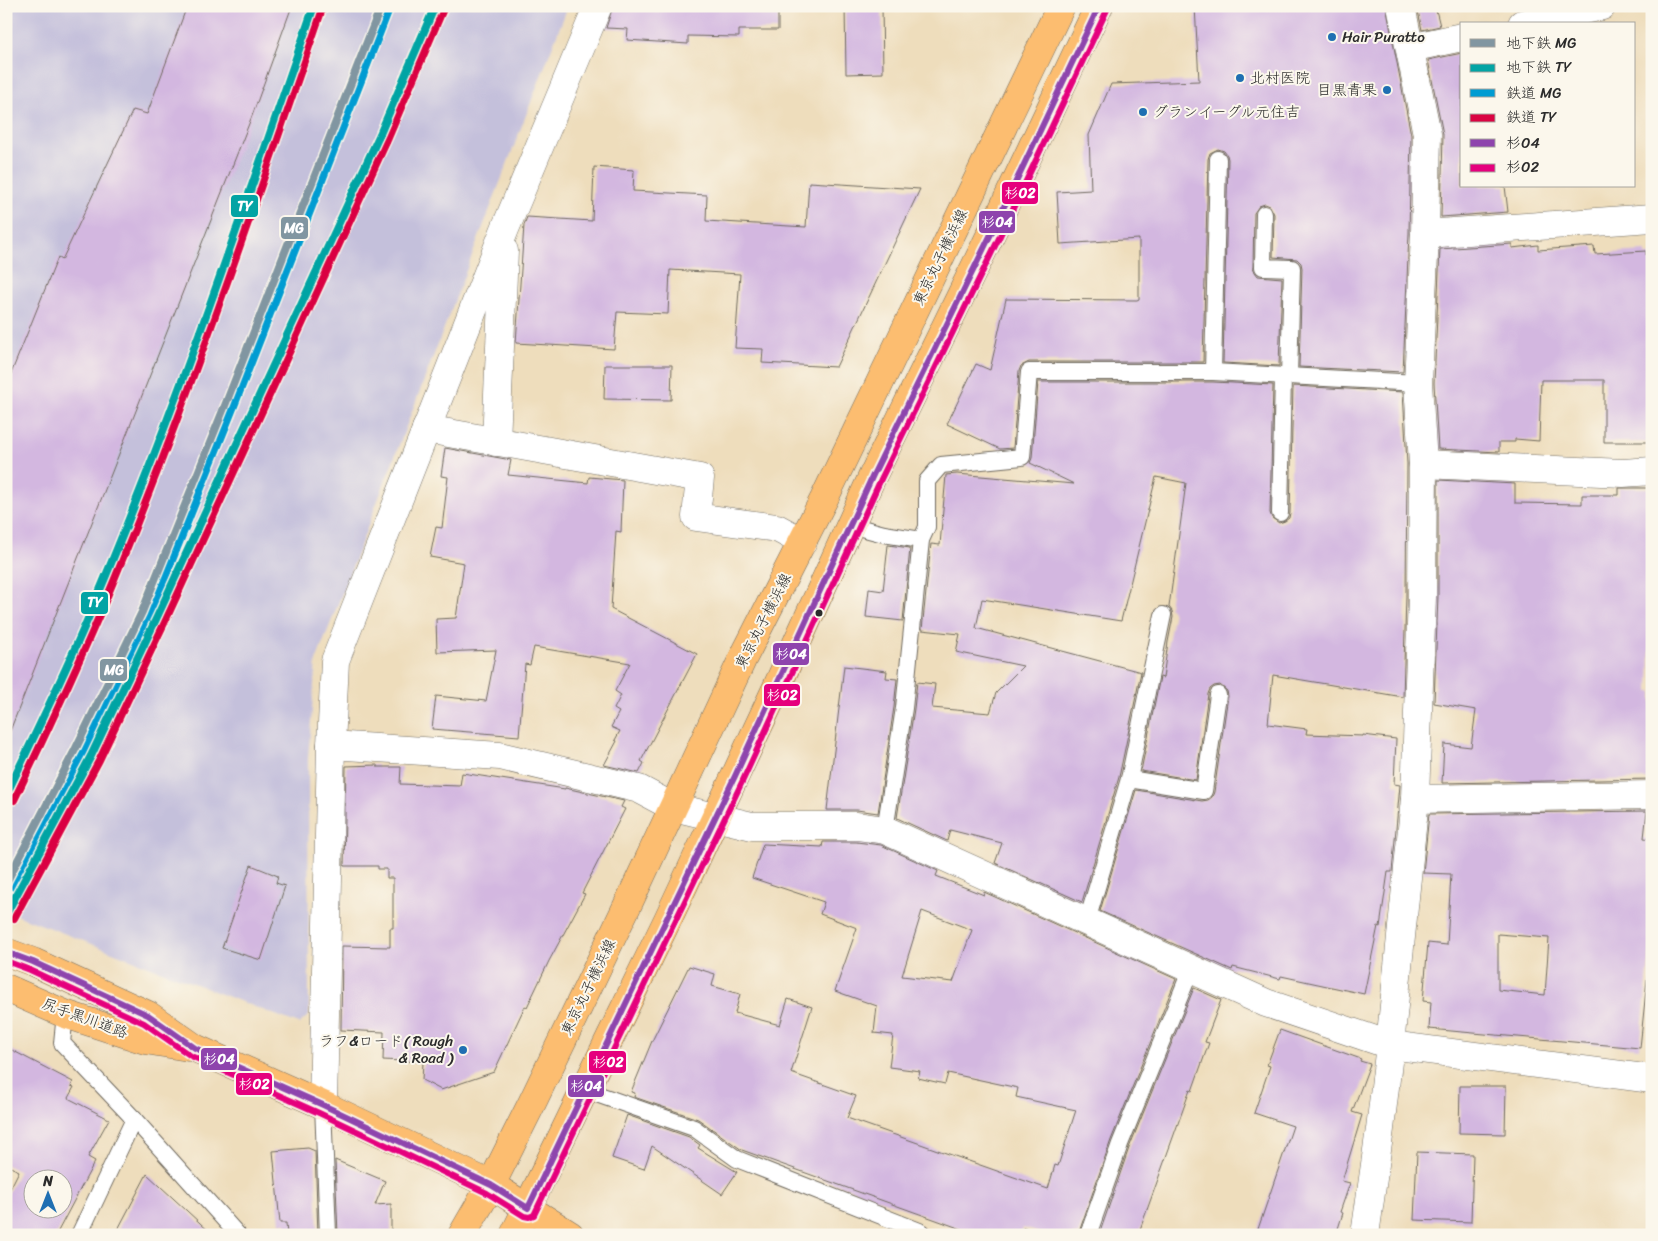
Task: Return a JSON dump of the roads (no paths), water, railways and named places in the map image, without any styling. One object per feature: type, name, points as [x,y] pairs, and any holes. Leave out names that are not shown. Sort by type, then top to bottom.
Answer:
[{"type":"main road","name":"東京丸子横浜線","points":[[462,1235],[491,1185],[630,902],[742,660],[803,542],[1061,6]]},
{"type":"main road","points":[[514,1235],[775,691],[873,475],[991,234],[1099,6]]},
{"type":"main road","name":"尻手黒川道路","points":[[6,952],[33,962],[148,1015],[195,1048],[323,1105],[491,1185],[570,1235]]},
{"type":"main road","name":"尻手黒川道路","points":[[8,991],[65,1014],[145,1040],[195,1048]]},
{"type":"street","points":[[323,1105],[334,661],[505,230],[598,6]]},
{"type":"street","points":[[1365,1235],[1390,1044],[1415,799],[1422,596],[1423,464],[1418,383],[1425,234],[1427,134],[1401,6]]},
{"type":"street","points":[[1531,22],[1602,6]]},
{"type":"street","points":[[1410,48],[1460,37]]},
{"type":"street","points":[[1425,234],[1652,218]]},
{"type":"street","points":[[496,442],[505,230]]},
{"type":"street","points":[[426,428],[700,478],[696,516],[777,528],[803,542]]},
{"type":"street","points":[[1423,464],[1623,472],[1652,471]]},
{"type":"street","points":[[331,745],[500,756],[639,789],[673,807],[752,826],[857,826],[885,830],[1266,1003],[1390,1044],[1652,1078]]},
{"type":"street","points":[[1415,799],[1652,795]]},
{"type":"lane","points":[[1213,372],[1218,159]]},
{"type":"lane","points":[[1264,214],[1263,267],[1292,268],[1280,513]]},
{"type":"lane","points":[[885,830],[904,708],[921,540],[926,527],[927,481],[941,465],[1022,457],[1029,372],[1213,372],[1418,383]]},
{"type":"lane","points":[[850,525],[884,534],[921,540]]},
{"type":"lane","points":[[1087,921],[1129,779],[1163,615]]},
{"type":"lane","points":[[1129,779],[1204,791],[1218,695]]},
{"type":"lane","points":[[1088,1235],[1120,1144],[1191,969]]},
{"type":"lane","points":[[65,1014],[62,1043],[134,1119],[238,1235]]},
{"type":"lane","points":[[585,1090],[694,1128],[737,1159],[922,1232],[924,1235]]},
{"type":"lane","points":[[323,1105],[328,1235]]},
{"type":"lane","points":[[79,1235],[134,1119]]},
{"type":"metro line","name":"TY","points":[[6,795],[85,626],[154,455],[209,306],[314,6]]},
{"type":"metro line","name":"MG","points":[[6,883],[75,750],[142,612],[381,6]]},
{"type":"metro line","name":"TY","points":[[6,914],[91,756],[157,617],[380,134],[435,6]]},
{"type":"rail line","name":"TY","points":[[14,800],[103,606],[162,458],[217,309],[322,9]]},
{"type":"rail line","name":"MG","points":[[14,887],[83,754],[150,615],[389,9]]},
{"type":"rail line","name":"TY","points":[[14,918],[99,760],[165,621],[388,138],[443,9]]},
{"type":"place","name":"Hair Puratto","points":[[1332,37]]},
{"type":"place","name":"北村医院","points":[[1240,78]]},
{"type":"place","name":"目黒青果","points":[[1387,90]]},
{"type":"place","name":"グランイーグル元住吉","points":[[1143,112]]},
{"type":"place","name":"ラフ&ロード( Rough & Road )","points":[[463,1050]]}]
